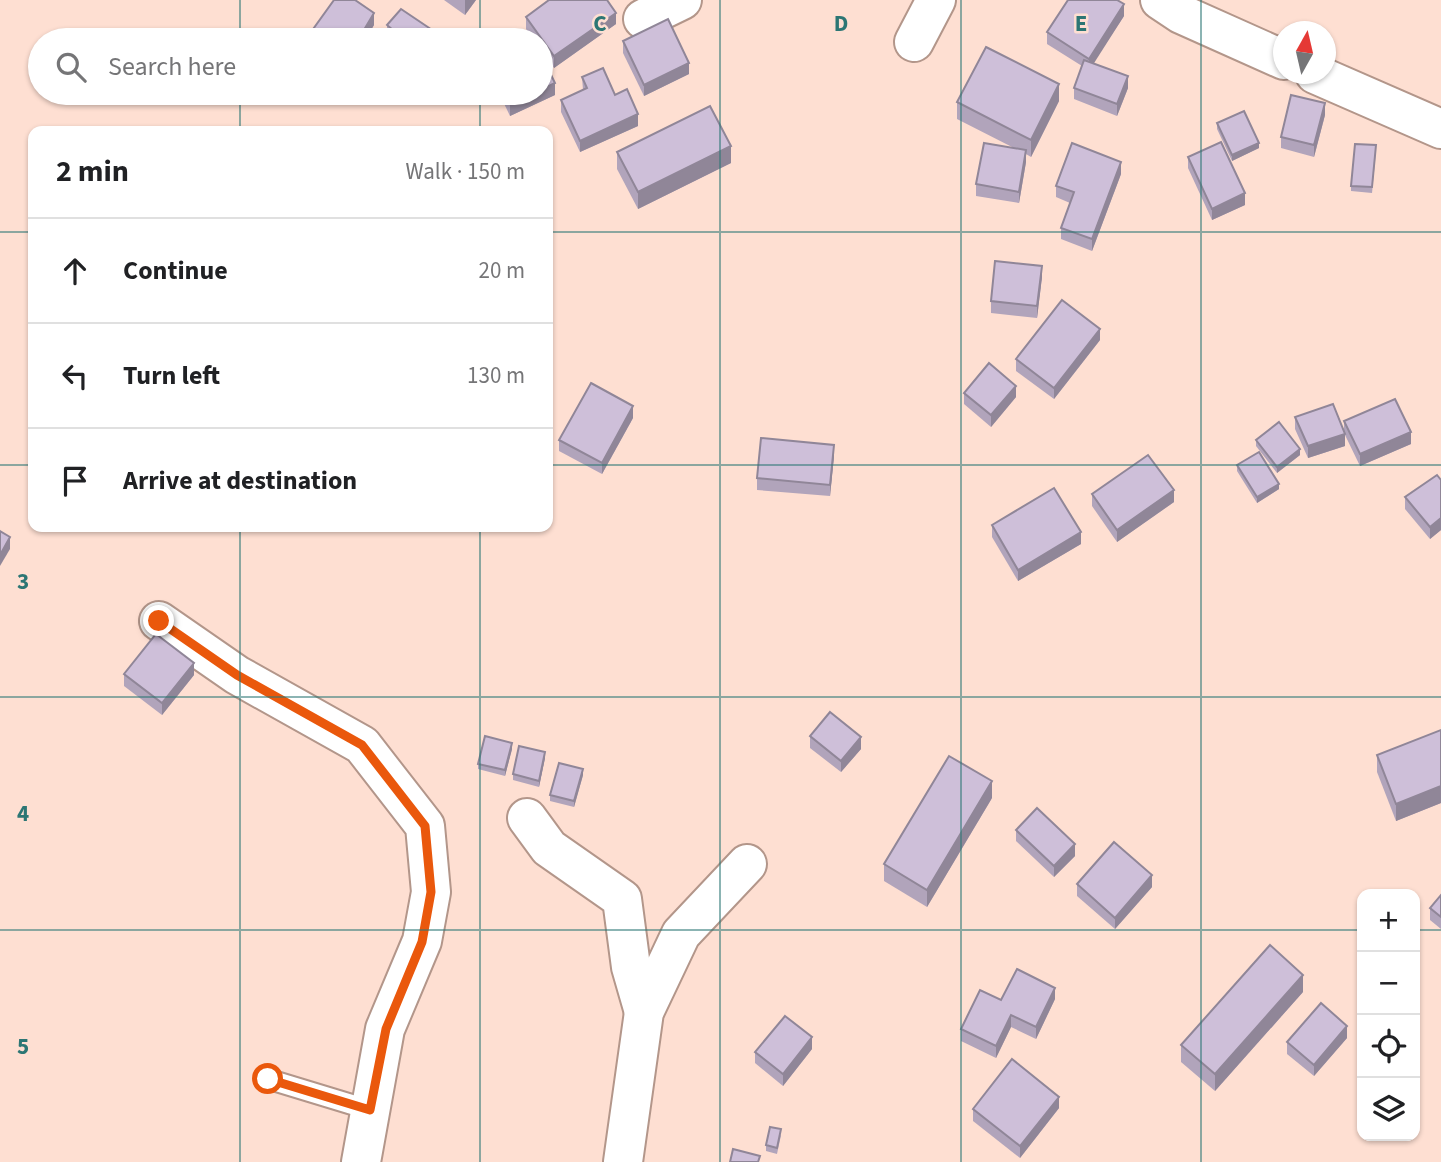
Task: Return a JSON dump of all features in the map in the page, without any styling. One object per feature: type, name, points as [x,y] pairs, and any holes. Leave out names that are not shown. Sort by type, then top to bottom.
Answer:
[{"type":"street","points":[[643,19],[682,0]]},
{"type":"street","points":[[914,42],[936,0]]},
{"type":"street","points":[[1160,0],[1181,15],[1273,56]]},
{"type":"street","points":[[1336,83],[1441,129]]},
{"type":"street","points":[[159,621],[237,675],[362,745],[425,826],[431,892],[422,942],[386,1029],[360,1162]]},
{"type":"street","points":[[527,818],[549,848],[622,899],[631,967],[643,1012]]},
{"type":"street","points":[[623,1162],[643,1012],[681,934],[747,864]]},
{"type":"lane","points":[[268,1079],[370,1110]]},
{"type":"building","points":[[334,0],[355,0],[374,13],[365,28],[314,28]]},
{"type":"building","points":[[549,0],[607,0],[616,13],[554,56],[553,28],[534,28],[526,17]]},
{"type":"building","points":[[1068,0],[1117,0],[1124,4],[1089,59],[1047,32]]},
{"type":"building","points":[[401,9],[429,28],[391,28],[387,25]]},
{"type":"building","points":[[668,19],[689,63],[644,85],[623,41]]},
{"type":"building","points":[[986,47],[1059,84],[1031,140],[957,102]]},
{"type":"building","points":[[1084,60],[1128,76],[1117,104],[1074,88]]},
{"type":"building","points":[[603,68],[615,95],[627,89],[638,114],[580,141],[561,100],[587,88],[582,77]]},
{"type":"building","points":[[1291,95],[1325,103],[1314,145],[1281,137]]},
{"type":"building","points":[[710,106],[731,146],[638,192],[617,152]]},
{"type":"building","points":[[1244,111],[1259,143],[1232,155],[1217,123]]},
{"type":"building","points":[[1221,142],[1245,193],[1212,209],[1188,157]]},
{"type":"building","points":[[984,143],[1026,150],[1019,192],[976,184]]},
{"type":"building","points":[[1072,143],[1121,162],[1092,239],[1061,228],[1074,192],[1056,186]]},
{"type":"building","points":[[1355,144],[1376,145],[1372,187],[1351,186]]},
{"type":"building","points":[[995,261],[1042,266],[1037,306],[991,301]]},
{"type":"building","points":[[1062,300],[1100,329],[1054,388],[1016,359]]},
{"type":"building","points":[[989,363],[1016,386],[991,415],[964,393]]},
{"type":"building","points":[[591,383],[633,406],[602,463],[559,440]]},
{"type":"building","points":[[1395,399],[1411,432],[1360,454],[1344,421]]},
{"type":"building","points":[[1333,404],[1345,434],[1308,446],[1295,417]]},
{"type":"building","points":[[1279,422],[1300,449],[1277,467],[1256,440]]},
{"type":"building","points":[[761,438],[834,445],[830,485],[757,478]]},
{"type":"building","points":[[1259,452],[1279,484],[1257,497],[1237,465]]},
{"type":"building","points":[[1148,455],[1174,490],[1117,530],[1092,494]]},
{"type":"building","points":[[1437,475],[1441,480],[1441,518],[1430,527],[1405,497]]},
{"type":"building","points":[[1054,488],[1081,532],[1018,570],[992,525]]},
{"type":"building","points":[[0,531],[10,537],[0,555]]},
{"type":"building","points":[[156,634],[194,663],[162,703],[124,674]]},
{"type":"building","points":[[830,712],[861,737],[841,761],[810,736]]},
{"type":"building","points":[[1441,730],[1441,786],[1396,804],[1377,755]]},
{"type":"building","points":[[485,736],[512,743],[505,770],[478,764]]},
{"type":"building","points":[[519,746],[545,752],[539,781],[513,774]]},
{"type":"building","points":[[949,756],[992,781],[927,890],[884,864]]},
{"type":"building","points":[[559,763],[583,769],[574,801],[550,795]]},
{"type":"building","points":[[1037,808],[1075,844],[1054,866],[1016,830]]},
{"type":"building","points":[[1114,842],[1152,875],[1115,918],[1077,884]]},
{"type":"building","points":[[1441,895],[1441,917],[1430,908]]},
{"type":"building","points":[[1270,945],[1303,975],[1215,1074],[1181,1045]]},
{"type":"building","points":[[1017,969],[1055,988],[1036,1027],[1011,1015],[996,1046],[961,1029],[980,990],[1001,1000]]},
{"type":"building","points":[[1321,1003],[1347,1026],[1314,1065],[1287,1042]]},
{"type":"building","points":[[785,1016],[812,1037],[783,1074],[755,1052]]},
{"type":"building","points":[[1012,1059],[1059,1097],[1020,1146],[973,1109]]},
{"type":"building","points":[[770,1127],[781,1129],[777,1148],[766,1145]]},
{"type":"building","points":[[733,1149],[760,1156],[758,1162],[730,1162]]},
{"type":"route","points":[[159,621],[237,675],[362,745],[425,826],[431,892],[422,942],[386,1029],[370,1110],[268,1079]]}]
